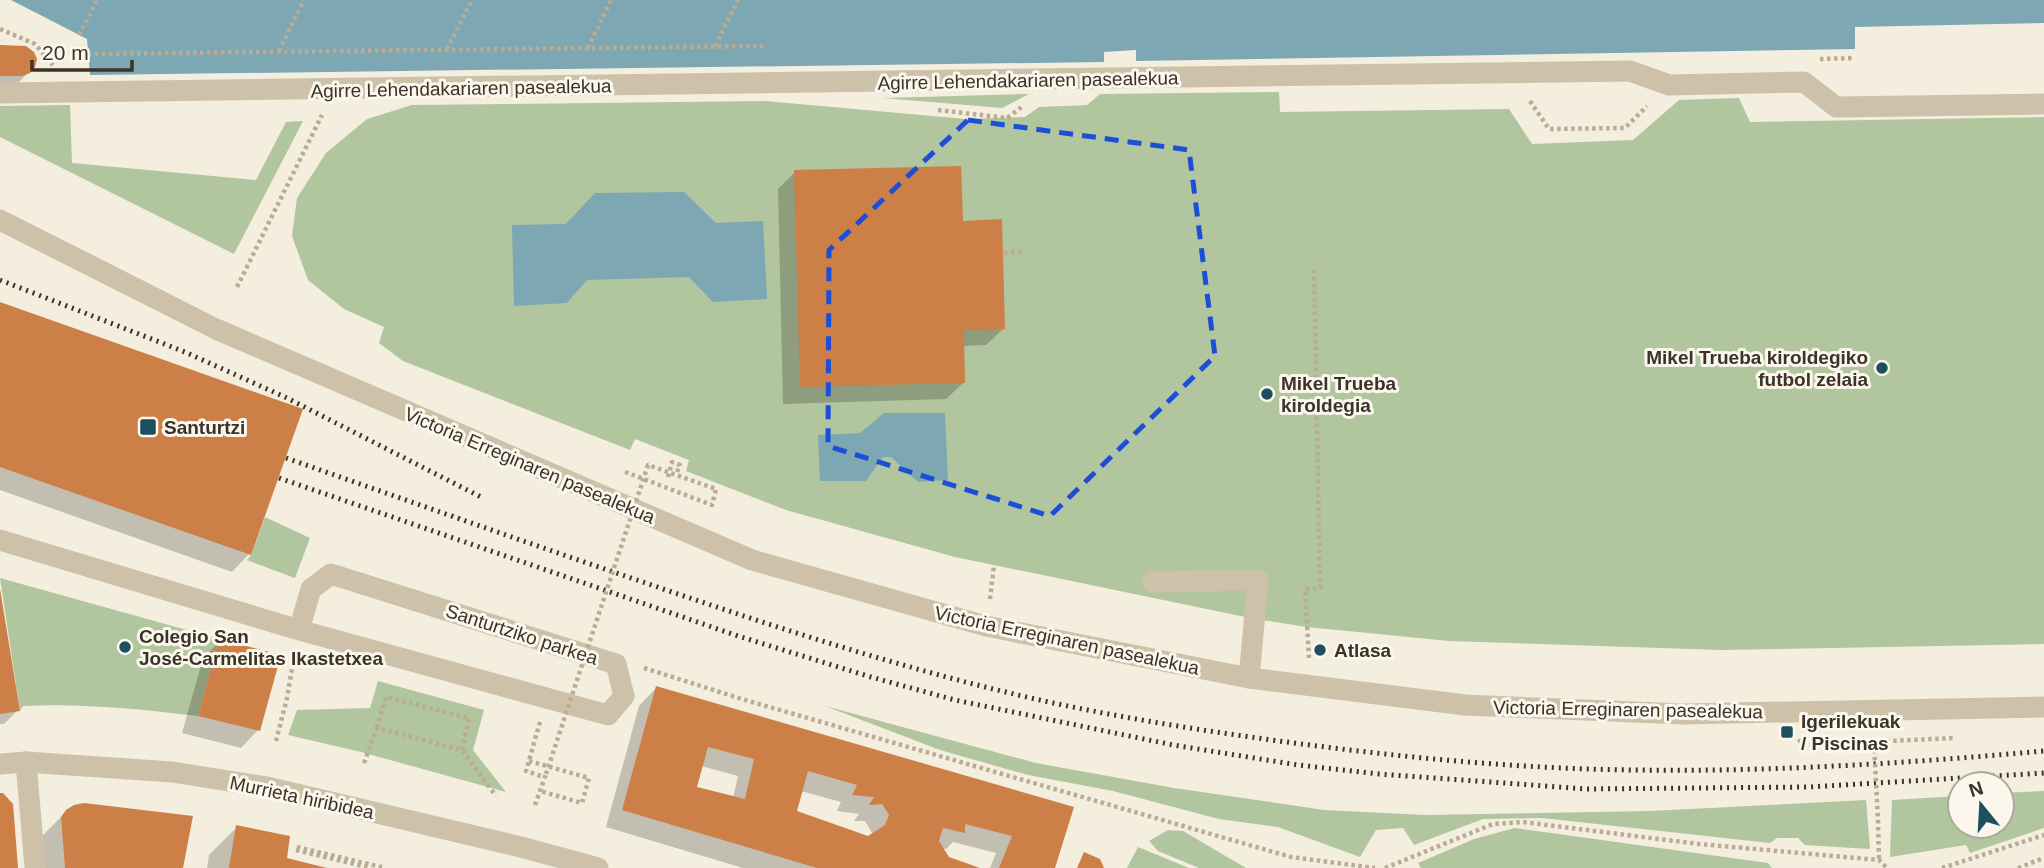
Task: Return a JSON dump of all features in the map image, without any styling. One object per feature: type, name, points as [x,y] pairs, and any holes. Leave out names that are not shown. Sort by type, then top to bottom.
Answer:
[{"type":"street","name":"Agirre Lehendakariaren pasealekua","points":[[0,93],[1630,71],[1669,85],[1804,82],[1836,107],[2044,104]]},
{"type":"street","name":"Victoria Erreginaren pasealekua","points":[[0,220],[216,329],[752,560],[986,626],[1249,678],[1465,705],[1683,714],[2044,707]]},
{"type":"street","name":"Santurtziko parkea","points":[[0,540],[297,639],[608,715],[624,696],[616,664],[331,574],[312,589],[297,639]]},
{"type":"street","points":[[1152,582],[1258,580],[1249,678]]},
{"type":"street","points":[[26,762],[34,868]]},
{"type":"street","name":"Murrieta hiribidea","points":[[0,764],[26,762],[172,772],[267,786],[598,868]]},
{"type":"path","points":[[79,35],[97,0]]},
{"type":"path","points":[[279,51],[304,0]]},
{"type":"path","points":[[447,50],[471,0]]},
{"type":"path","points":[[587,48],[611,0]]},
{"type":"path","points":[[715,46],[738,0]]},
{"type":"path","points":[[0,29],[35,44],[57,70],[60,93]]},
{"type":"path","points":[[88,54],[765,46]]},
{"type":"path","points":[[1517,101],[1531,101],[1549,129],[1625,128],[1669,85]]},
{"type":"path","points":[[237,287],[335,89]]},
{"type":"path","points":[[1004,253],[1025,251]]},
{"type":"path","points":[[1310,687],[1305,589],[1320,588],[1314,266]]},
{"type":"path","points":[[668,477],[672,462],[680,465],[676,474]]},
{"type":"path","points":[[535,805],[540,791],[545,775],[648,465],[716,489],[712,505],[618,470]]},
{"type":"path","points":[[276,741],[288,698],[297,639]]},
{"type":"path","points":[[644,668],[1291,857],[1375,868]]},
{"type":"path","points":[[364,763],[386,697],[469,718],[462,750]]},
{"type":"path","points":[[543,711],[526,771],[545,775]]},
{"type":"path","points":[[377,729],[462,750],[496,796]]},
{"type":"path","points":[[1797,736],[1802,744],[1944,741]]},
{"type":"path","points":[[1874,743],[1879,860]]},
{"type":"path","points":[[529,761],[589,778],[582,803],[540,791]]},
{"type":"path","points":[[1385,868],[1493,824],[1523,822],[1699,844],[1879,860],[1887,868]]},
{"type":"path","points":[[1942,868],[2044,835]]},
{"type":"path","points":[[371,868],[296,848],[385,868]]},
{"type":"path","points":[[2018,868],[2044,858]]},
{"type":"highlighted area","points":[[968,120],[1189,150],[1215,356],[1050,516],[828,446],[829,250]]},
{"type":"green space","name":"Mikel Trueba kiroldegia","points":[[1279,92],[1280,112],[1509,109],[1532,144],[1633,140],[1679,100],[1739,98],[1750,122],[2044,117],[2044,644],[1721,650],[1449,641],[1255,619],[955,557],[786,510],[686,471],[689,460],[635,439],[630,450],[403,361],[379,343],[384,327],[344,309],[308,280],[292,236],[297,198],[326,153],[367,119],[412,105],[765,101],[966,119],[1025,117],[1039,107],[1087,105],[1100,94]]},
{"type":"green space","points":[[1029,94],[1002,108],[883,98]]},
{"type":"green space","points":[[70,105],[72,163],[256,180],[286,122],[303,121],[234,254],[0,137],[0,106]]},
{"type":"green space","points":[[265,517],[310,538],[295,578],[247,560]]},
{"type":"green space","name":"Colegio San José-Carmelitas Ikastetxea","points":[[0,578],[219,639],[198,716],[67,705],[23,706],[20,711]]},
{"type":"green space","points":[[378,681],[484,710],[473,750],[506,792],[288,735],[297,710],[370,708]]},
{"type":"green space","points":[[825,706],[1036,763],[1174,788],[1324,810],[1426,815],[1650,811],[1866,800],[1870,849],[1805,845],[1798,838],[1777,838],[1770,843],[1542,818],[1483,819],[1414,845],[1403,828],[1376,830],[1360,857],[1278,827],[1219,819],[1113,791],[1028,775],[940,750]]},
{"type":"green space","points":[[2044,791],[2044,828],[2016,837],[2016,792]]},
{"type":"green space","points":[[1946,797],[1946,840],[2008,840],[1970,853],[1966,845],[1890,857],[1892,800]]},
{"type":"green space","points":[[1515,828],[1768,863],[1772,868],[1421,868],[1418,863],[1474,839]]},
{"type":"green space","points":[[1168,830],[1183,831],[1246,868],[1199,868],[1158,851],[1149,841]]},
{"type":"green space","points":[[1138,847],[1189,868],[1127,868]]},
{"type":"water","points":[[11,0],[2044,0],[2044,23],[1855,27],[1855,49],[1136,61],[1136,50],[1104,52],[1104,62],[90,75],[87,39]]},
{"type":"water","points":[[684,192],[716,223],[763,221],[767,299],[713,302],[689,277],[587,280],[567,303],[514,306],[512,225],[566,224],[595,193]]},
{"type":"water","points":[[884,413],[945,413],[948,480],[918,482],[891,457],[883,457],[866,481],[820,481],[818,435],[860,433]]},
{"type":"building","points":[[0,45],[26,46],[34,52],[37,59],[35,67],[22,76],[0,76]]},
{"type":"building","points":[[961,166],[963,221],[1002,219],[1005,329],[964,330],[965,383],[800,387],[794,170]]},
{"type":"building","name":"Santurtzi","points":[[0,302],[303,409],[251,555],[0,467]]},
{"type":"building","points":[[0,589],[20,711],[0,714]]},
{"type":"building","points":[[219,639],[281,655],[260,731],[198,716]]},
{"type":"building","points":[[656,686],[1074,807],[1055,868],[999,868],[1012,836],[965,824],[965,833],[943,828],[939,841],[949,857],[980,868],[817,868],[622,810]],"holes":[[[708,747],[754,759],[745,799],[697,787]],[[808,771],[857,785],[852,795],[874,797],[869,805],[882,804],[889,815],[885,825],[868,836],[797,811]]]},
{"type":"building","points":[[0,793],[13,804],[18,868],[0,868]]},
{"type":"building","points":[[84,803],[193,816],[183,868],[65,868],[61,817],[74,805]]},
{"type":"building","points":[[236,825],[290,836],[287,858],[327,868],[229,868]]},
{"type":"building","points":[[1084,852],[1100,859],[1104,868],[1077,868]]},
{"type":"railway","points":[[0,280],[185,352],[287,398],[481,497]]},
{"type":"railway","points":[[286,458],[687,597],[839,646],[992,689],[1169,725],[1263,739],[1466,762],[1594,769],[1790,768],[2044,751]]},
{"type":"railway","points":[[279,478],[738,636],[871,677],[955,700],[1173,745],[1298,765],[1379,774],[1587,789],[1809,787],[2044,773]]},
{"type":"place","name":"Mikel Trueba kiroldegiko futbol zelaia","points":[[1882,368]]},
{"type":"place","name":"Mikel Trueba kiroldegia","points":[[1267,394]]},
{"type":"place","name":"Santurtzi","points":[[148,427]]},
{"type":"place","name":"Colegio San José-Carmelitas Ikastetxea","points":[[125,647]]},
{"type":"place","name":"Atlasa","points":[[1320,650]]},
{"type":"place","name":"Igerilekuak / Piscinas","points":[[1787,732]]}]
